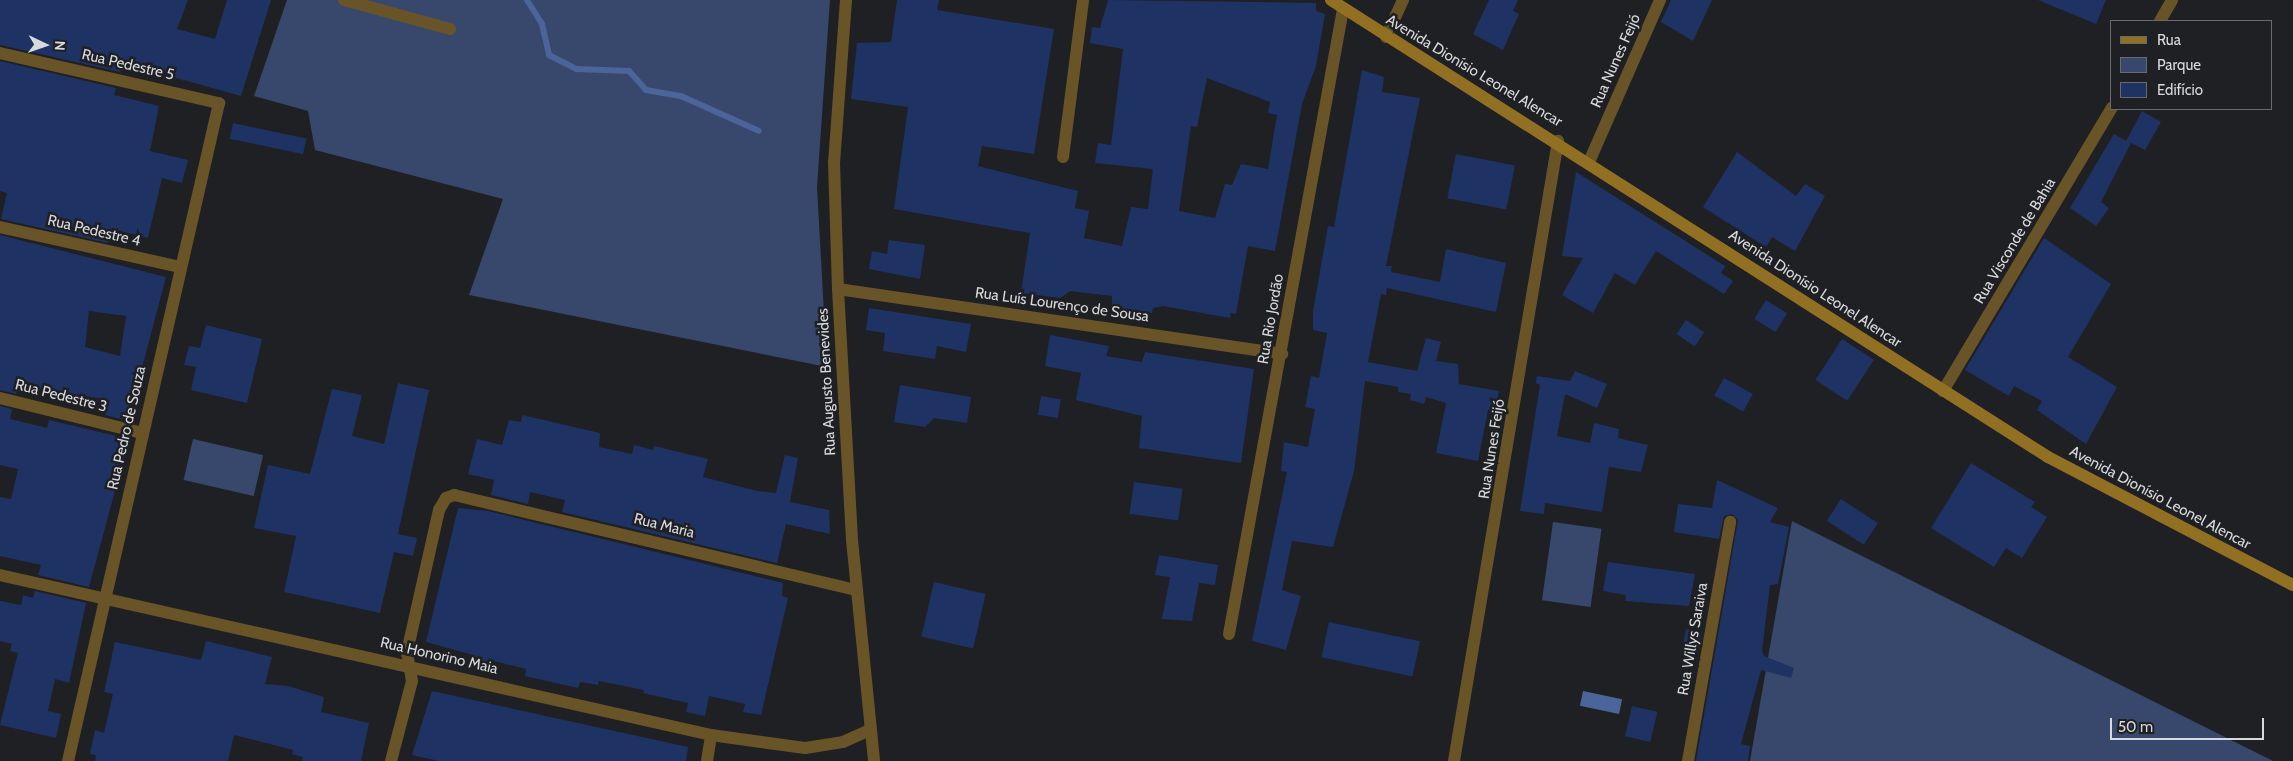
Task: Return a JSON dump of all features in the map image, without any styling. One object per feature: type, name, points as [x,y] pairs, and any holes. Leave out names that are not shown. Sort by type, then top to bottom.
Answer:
[{"type":"main road","name":"Avenida Dionísio Leonel Alencar","points":[[1331,0],[1386,37],[1558,141],[1943,391],[2118,497],[2293,585]]},
{"type":"street","points":[[344,0],[450,29]]},
{"type":"street","name":"Rua Augusto Benevides","points":[[846,0],[834,162],[838,288],[856,590],[874,761]]},
{"type":"street","points":[[1063,157],[1083,0]]},
{"type":"street","points":[[1386,37],[1402,0]]},
{"type":"street","name":"Rua Nunes Feijó","points":[[1589,162],[1660,0]]},
{"type":"street","points":[[2161,20],[2172,0]]},
{"type":"street","name":"Rua Rio Jordão","points":[[1229,634],[1282,354],[1343,9]]},
{"type":"street","name":"Rua Pedestre 5","points":[[0,53],[219,103]]},
{"type":"street","name":"Rua Pedro de Souza","points":[[68,761],[219,103]]},
{"type":"street","name":"Rua Visconde de Bahia","points":[[1943,391],[2110,110]]},
{"type":"street","name":"Rua Nunes Feijó","points":[[1454,761],[1558,141]]},
{"type":"street","name":"Rua Pedestre 4","points":[[0,227],[181,268]]},
{"type":"street","name":"Rua Luís Lourenço de Sousa","points":[[838,288],[1282,354]]},
{"type":"street","name":"Rua Pedestre 3","points":[[0,398],[143,433]]},
{"type":"street","name":"Rua Maria","points":[[410,667],[407,652],[439,510],[446,498],[465,494],[856,590]]},
{"type":"street","name":"Rua Willys Saraiva","points":[[1688,761],[1730,522]]},
{"type":"street","name":"Rua Honorino Maia","points":[[0,575],[711,735],[805,748],[843,742],[870,730]]},
{"type":"street","points":[[392,761],[412,681],[410,667]]},
{"type":"street","points":[[707,761],[711,735]]},
{"type":"green space","points":[[287,0],[830,0],[817,187],[827,367],[469,295],[503,199],[315,150],[308,111],[254,96]]},
{"type":"green space","points":[[193,439],[263,455],[254,496],[184,480]]},
{"type":"green space","points":[[1792,521],[2273,761],[1750,761]]},
{"type":"green space","points":[[1553,522],[1602,529],[1591,607],[1542,600]]},
{"type":"shaded area","points":[[1583,691],[1622,699],[1619,714],[1580,706]]},
{"type":"building","points":[[0,0],[188,0],[177,29],[215,39],[227,0],[271,0],[241,96],[123,63],[120,72],[0,45]]},
{"type":"building","points":[[897,0],[939,0],[937,10],[1054,29],[1034,154],[982,146],[978,166],[1078,191],[1075,208],[1089,211],[1084,238],[1122,246],[1131,207],[1148,209],[1153,169],[1095,163],[1098,143],[1111,145],[1123,49],[1090,43],[1092,27],[1100,28],[1108,0],[1316,3],[1316,11],[1325,14],[1316,66],[1302,104],[1275,251],[1248,246],[1236,314],[1230,313],[1230,318],[1163,306],[1153,308],[1152,313],[1112,307],[1112,296],[1070,291],[1060,298],[1021,293],[1030,233],[894,209],[908,107],[851,99],[857,43],[891,42]],"holes":[[[1207,78],[1270,102],[1268,113],[1277,115],[1268,169],[1241,164],[1232,185],[1225,184],[1215,218],[1179,211],[1191,126],[1197,127]]]},
{"type":"building","points":[[1489,0],[1518,0],[1513,11],[1519,14],[1503,50],[1473,34]]},
{"type":"building","points":[[1671,0],[1712,0],[1693,41],[1661,22]]},
{"type":"building","points":[[2038,0],[2106,0],[2096,24]]},
{"type":"building","points":[[0,61],[116,88],[114,95],[159,106],[150,151],[188,160],[182,183],[162,178],[148,238],[112,229],[108,243],[1,219],[7,193],[0,191]]},
{"type":"building","points":[[1362,70],[1384,77],[1382,92],[1420,98],[1386,266],[1392,266],[1391,272],[1440,282],[1446,249],[1506,263],[1496,312],[1387,288],[1386,295],[1381,294],[1368,362],[1417,371],[1426,338],[1441,342],[1436,361],[1458,364],[1459,384],[1499,391],[1495,411],[1488,410],[1478,461],[1436,453],[1446,403],[1426,397],[1424,404],[1410,400],[1411,394],[1398,392],[1398,387],[1365,381],[1354,471],[1333,547],[1292,541],[1282,590],[1301,596],[1286,650],[1252,641],[1287,472],[1281,471],[1284,442],[1308,447],[1315,409],[1305,407],[1311,376],[1319,378],[1327,333],[1313,330],[1313,311],[1328,226],[1334,227]]},
{"type":"building","points":[[2142,111],[2161,122],[2145,150],[2131,143],[2101,202],[2109,208],[2096,226],[2070,208],[2114,134],[2126,141]]},
{"type":"building","points":[[233,123],[306,139],[303,154],[230,139]]},
{"type":"building","points":[[1737,152],[1796,196],[1805,184],[1825,196],[1795,251],[1772,237],[1766,247],[1703,207]]},
{"type":"building","points":[[1456,154],[1515,165],[1506,210],[1447,198]]},
{"type":"building","points":[[1576,172],[1725,266],[1721,273],[1733,281],[1724,294],[1656,251],[1635,285],[1615,273],[1593,313],[1562,295],[1583,258],[1562,256]]},
{"type":"building","points":[[0,235],[166,277],[128,421],[105,415],[110,400],[18,385],[16,394],[0,390]],"holes":[[[89,311],[126,316],[120,356],[85,347]]]},
{"type":"building","points":[[2044,238],[2111,284],[2068,357],[2117,387],[2086,444],[2037,410],[2042,401],[2014,386],[2009,396],[1965,370]]},
{"type":"building","points":[[889,240],[925,245],[920,279],[869,269],[872,251],[887,254]]},
{"type":"building","points":[[1766,300],[1787,313],[1776,332],[1754,319]]},
{"type":"building","points":[[869,308],[971,324],[966,352],[937,346],[935,359],[883,351],[885,333],[866,330]]},
{"type":"building","points":[[1686,320],[1704,332],[1695,346],[1676,334]]},
{"type":"building","points":[[206,325],[262,339],[247,403],[191,390],[196,367],[184,365],[189,346],[200,348]]},
{"type":"building","points":[[1050,335],[1109,346],[1106,356],[1142,362],[1145,352],[1254,369],[1241,463],[1139,448],[1142,416],[1076,400],[1081,373],[1045,366]]},
{"type":"building","points":[[1842,339],[1874,360],[1847,401],[1815,380]]},
{"type":"building","points":[[1575,371],[1607,384],[1597,408],[1565,394],[1557,436],[1590,443],[1594,423],[1619,429],[1618,438],[1648,445],[1641,472],[1609,467],[1602,512],[1545,503],[1544,514],[1520,511],[1540,385],[1536,383],[1537,376],[1570,381]]},
{"type":"building","points":[[1724,378],[1753,394],[1743,411],[1714,395]]},
{"type":"building","points":[[398,383],[429,390],[398,534],[417,538],[413,556],[394,552],[380,613],[284,592],[296,536],[254,528],[268,465],[310,474],[332,389],[362,395],[352,436],[384,444]]},
{"type":"building","points":[[900,385],[971,397],[967,423],[934,418],[925,427],[894,422]]},
{"type":"building","points":[[1041,396],[1061,399],[1058,418],[1038,415]]},
{"type":"building","points":[[0,406],[12,409],[10,419],[47,428],[49,420],[129,439],[89,587],[38,575],[41,565],[0,556],[0,497],[11,499],[18,469],[0,465]]},
{"type":"building","points":[[522,415],[600,433],[599,447],[632,454],[634,445],[653,450],[654,446],[708,459],[703,477],[757,491],[776,493],[785,455],[798,458],[790,502],[829,510],[830,534],[786,524],[777,563],[562,512],[565,500],[530,492],[528,504],[491,495],[494,480],[468,474],[477,439],[502,445],[509,420],[521,422]]},
{"type":"building","points":[[1971,463],[2035,502],[2031,507],[2047,517],[2022,558],[2006,548],[1994,567],[1931,528]]},
{"type":"building","points":[[1717,480],[1778,508],[1770,522],[1789,527],[1778,584],[1770,585],[1762,651],[1764,656],[1794,668],[1791,678],[1761,670],[1741,744],[1750,746],[1748,761],[1696,761],[1738,520],[1732,514],[1724,516],[1719,539],[1674,532],[1678,504],[1712,508]]},
{"type":"building","points":[[1134,482],[1183,489],[1178,521],[1130,514]]},
{"type":"building","points":[[1841,499],[1878,523],[1864,545],[1827,521]]},
{"type":"building","points":[[458,508],[488,511],[783,583],[782,596],[788,598],[761,715],[743,712],[745,704],[709,696],[705,716],[686,712],[688,703],[643,693],[644,690],[599,681],[598,685],[580,682],[578,688],[525,676],[526,669],[490,660],[488,668],[471,664],[473,655],[426,642]]},
{"type":"building","points":[[1159,555],[1218,565],[1215,585],[1199,583],[1192,621],[1162,619],[1170,577],[1155,575]]},
{"type":"building","points":[[1608,562],[1695,574],[1689,606],[1625,601],[1626,595],[1603,591]]},
{"type":"building","points":[[934,582],[986,594],[973,648],[921,637]]},
{"type":"building","points":[[35,591],[86,603],[69,683],[55,679],[48,711],[61,714],[56,738],[0,725],[18,653],[10,651],[12,644],[0,641],[0,601],[21,605],[23,595],[33,598]]},
{"type":"building","points":[[1329,622],[1420,641],[1412,677],[1322,657]]},
{"type":"building","points":[[1686,629],[1702,632],[1697,656],[1681,653]]},
{"type":"building","points":[[206,641],[272,657],[265,684],[288,686],[324,697],[321,712],[369,723],[361,761],[302,761],[303,757],[292,754],[293,750],[234,735],[228,761],[95,761],[96,755],[90,754],[95,730],[104,733],[113,694],[104,692],[115,642],[201,660]]},
{"type":"building","points":[[432,691],[688,747],[686,761],[439,761],[412,755]]},
{"type":"building","points":[[1632,706],[1657,712],[1650,742],[1625,736]]},
{"type":"waterway","points":[[527,0],[542,24],[549,55],[577,69],[629,71],[646,90],[681,96],[759,131]]}]
